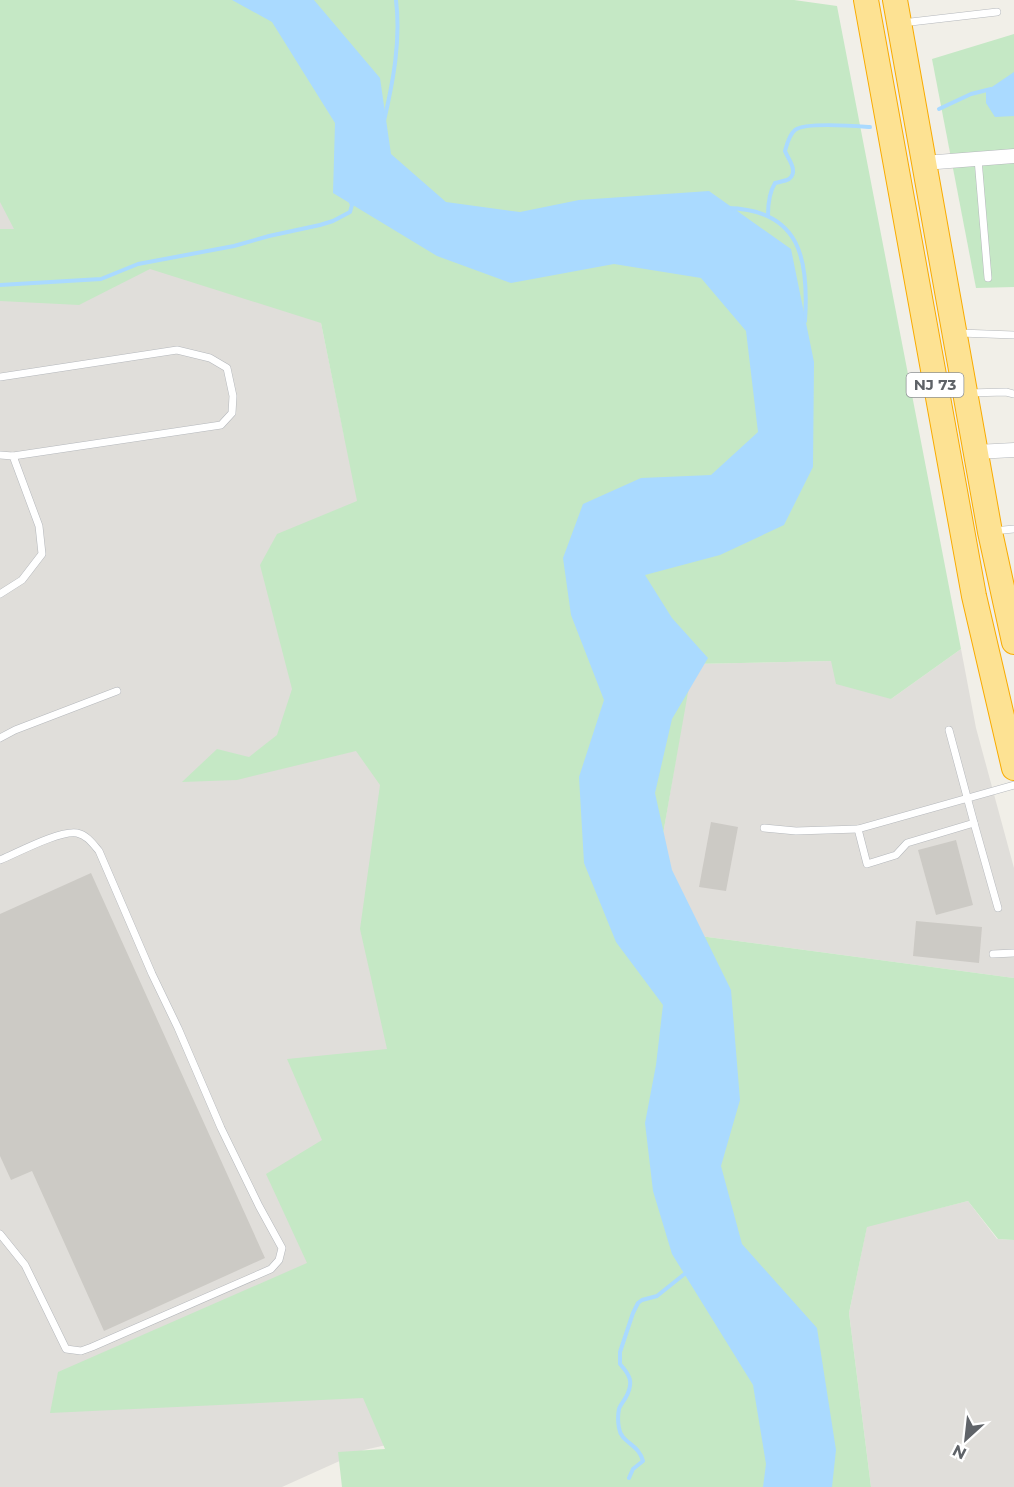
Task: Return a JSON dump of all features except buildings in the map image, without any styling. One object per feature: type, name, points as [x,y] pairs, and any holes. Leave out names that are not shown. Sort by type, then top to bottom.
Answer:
[{"type":"highway","name":"NJ 73","points":[[866,0],[967,563],[1014,768]]},
{"type":"highway","name":"NJ 73","points":[[900,8],[924,163],[990,531],[1006,593],[1014,642]]},
{"type":"street","points":[[924,163],[1014,156]]},
{"type":"street","points":[[976,452],[1014,450]]},
{"type":"lane","points":[[900,8],[997,12]]},
{"type":"lane","points":[[978,159],[988,278]]},
{"type":"lane","points":[[955,333],[1014,335]]},
{"type":"lane","points":[[0,377],[177,350],[210,358],[227,368],[234,396],[232,413],[221,425],[13,456],[0,456]]},
{"type":"lane","points":[[966,393],[1006,392],[1014,394]]},
{"type":"lane","points":[[0,594],[22,580],[42,554],[39,526],[13,456]]},
{"type":"lane","points":[[990,531],[1014,529]]},
{"type":"lane","points":[[0,738],[15,730],[117,692]]},
{"type":"lane","points":[[948,730],[998,908]]},
{"type":"lane","points":[[764,828],[796,831],[858,829],[1014,785]]},
{"type":"lane","points":[[858,829],[867,864],[896,855],[907,843],[974,824]]},
{"type":"lane","points":[[0,860],[66,834],[78,833],[90,839],[99,851],[221,1128],[282,1248],[279,1260],[271,1269],[81,1351],[66,1349],[24,1265],[0,1234]]},
{"type":"lane","points":[[993,954],[1014,953]]},
{"type":"shaded area","points":[[0,0],[57,0],[321,323],[344,435],[400,549],[467,1427],[364,1450],[282,1487],[0,1487]]},
{"type":"shaded area","points":[[961,649],[976,728],[1014,868],[1014,978],[700,936],[669,897],[662,840],[692,664],[831,661],[891,699]]},
{"type":"shaded area","points":[[968,1201],[997,1239],[1014,1240],[1014,1487],[871,1487],[849,1313],[867,1226]]},
{"type":"green space","points":[[0,0],[794,0],[837,6],[961,649],[891,699],[836,684],[831,661],[693,664],[662,840],[669,897],[700,936],[1014,978],[1014,1240],[998,1239],[968,1201],[867,1227],[849,1313],[871,1487],[342,1487],[338,1452],[385,1449],[363,1398],[50,1413],[58,1372],[307,1263],[266,1174],[322,1140],[287,1059],[387,1049],[360,929],[380,785],[356,751],[237,780],[182,782],[217,749],[249,757],[277,735],[292,689],[260,565],[277,534],[357,501],[321,323],[150,269],[79,305],[0,301],[0,229],[14,229],[0,202]]},
{"type":"green space","points":[[1014,34],[1014,287],[976,288],[932,59]]},
{"type":"water","points":[[232,0],[314,0],[380,78],[391,154],[446,202],[520,212],[579,200],[709,191],[791,249],[814,362],[813,467],[784,525],[720,555],[645,575],[672,618],[708,658],[672,719],[655,793],[672,870],[731,990],[740,1100],[721,1166],[742,1244],[817,1328],[836,1450],[832,1487],[763,1487],[766,1464],[753,1385],[672,1254],[653,1191],[645,1123],[656,1065],[663,1005],[616,942],[584,863],[579,777],[604,700],[571,615],[563,558],[583,504],[641,478],[711,475],[758,432],[746,331],[701,278],[614,264],[511,283],[437,256],[333,193],[335,123],[272,22]]},
{"type":"water","points":[[1014,72],[1014,116],[995,117],[986,103],[986,91]]},
{"type":"waterway","points":[[384,121],[397,46],[396,0]]},
{"type":"waterway","points":[[939,109],[971,94],[991,89]]},
{"type":"waterway","points":[[768,215],[769,199],[775,183],[792,176],[792,165],[785,151],[795,130],[819,125],[870,127]]},
{"type":"waterway","points":[[0,285],[101,279],[138,264],[234,246],[333,221],[350,212],[352,205],[350,200]]},
{"type":"waterway","points":[[728,208],[752,211],[771,218],[785,229],[795,242],[802,259],[805,278],[805,321]]},
{"type":"waterway","points":[[629,1478],[633,1469],[643,1461],[638,1451],[620,1433],[619,1409],[630,1383],[628,1375],[620,1364],[620,1352],[638,1303],[657,1296],[687,1272]]}]
